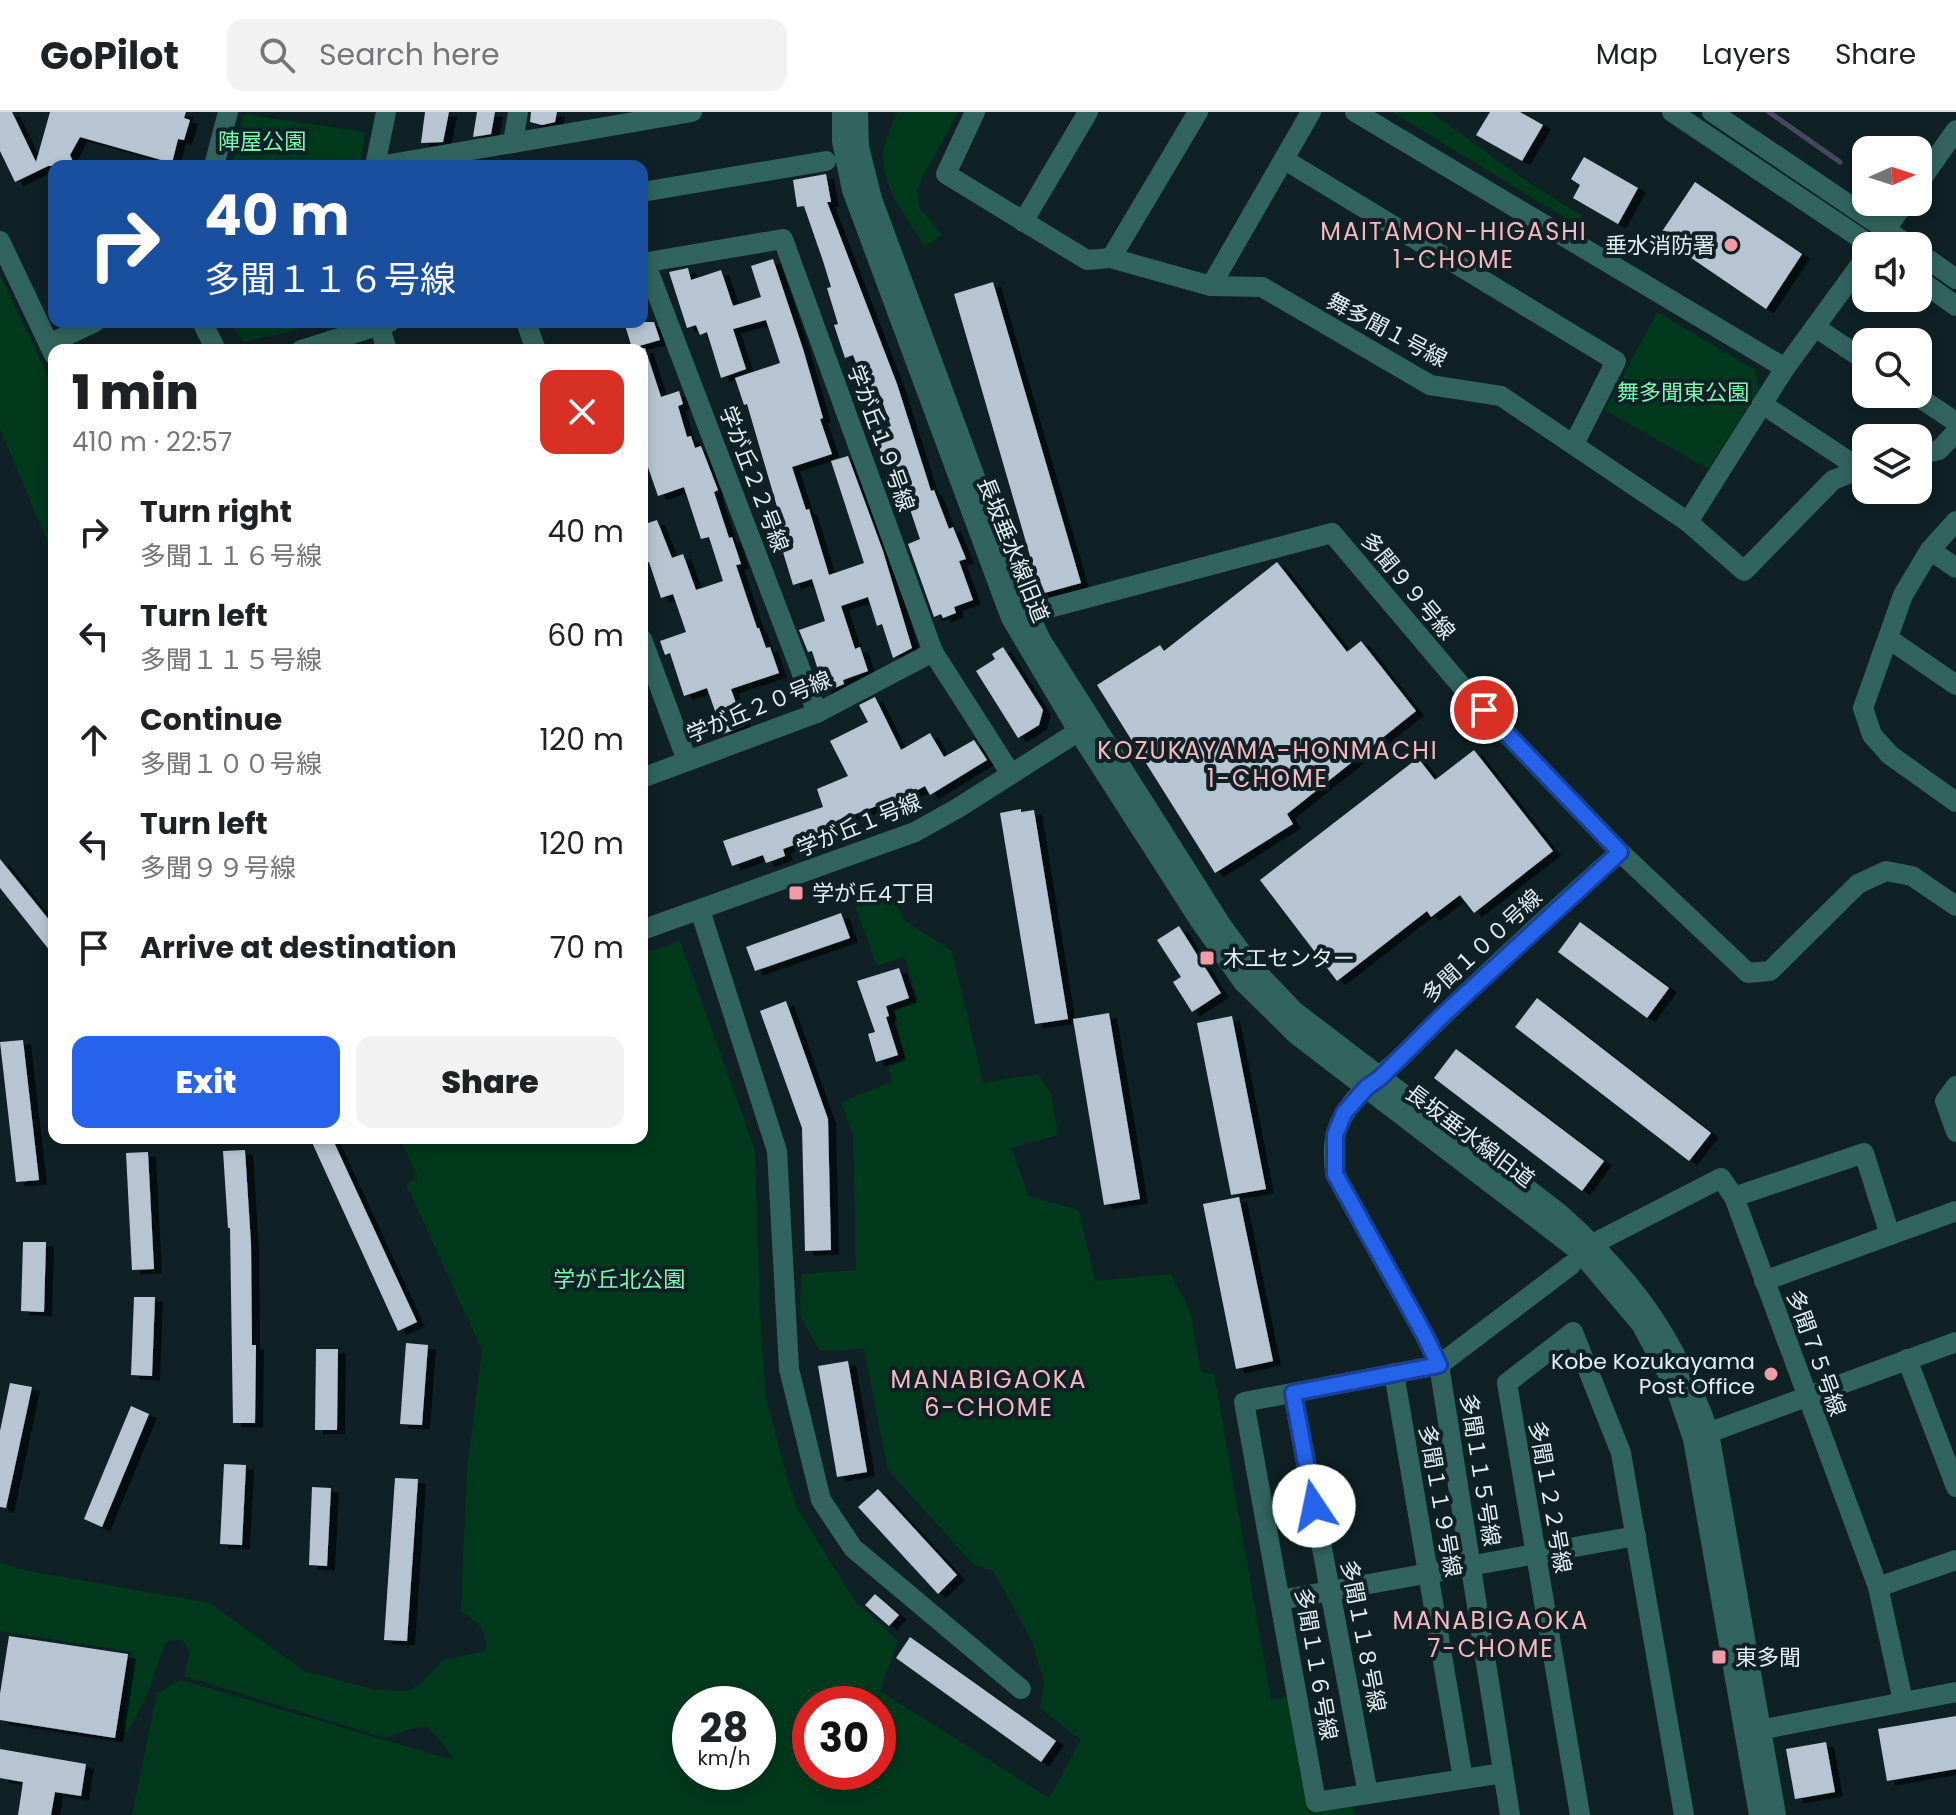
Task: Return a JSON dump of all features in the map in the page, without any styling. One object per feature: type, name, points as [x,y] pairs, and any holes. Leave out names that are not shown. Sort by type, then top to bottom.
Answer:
[{"type":"street","points":[[216,160],[228,112]]},
{"type":"street","points":[[378,160],[386,112]]},
{"type":"street","points":[[513,143],[518,112]]},
{"type":"street","points":[[412,160],[692,112]]},
{"type":"street","name":"舞多聞１号線","points":[[975,112],[946,174],[1023,222],[1087,260],[1111,258],[1211,286],[1262,287],[1430,385],[1501,396],[1688,522],[1744,571],[1833,480],[1852,472]]},
{"type":"street","points":[[1023,222],[1088,112]]},
{"type":"street","points":[[1111,258],[1198,112]]},
{"type":"street","points":[[1212,284],[1311,112]]},
{"type":"street","points":[[1355,112],[1785,368]]},
{"type":"street","points":[[1672,112],[1864,232]]},
{"type":"street","points":[[1712,112],[1867,232]]},
{"type":"street","name":"長坂垂水線旧道","points":[[857,115],[842,141],[852,190],[869,237],[1020,616],[1085,726],[1252,967],[1294,1011],[1373,1082],[1581,1253],[1635,1289],[1673,1346],[1695,1394],[1753,1732],[1776,1815]]},
{"type":"street","name":"長坂垂水線旧道","points":[[857,115],[859,147],[872,199],[1016,588],[1020,616]]},
{"type":"street","points":[[1932,164],[1956,130]]},
{"type":"street","points":[[1285,160],[1616,361],[1574,444]]},
{"type":"street","points":[[648,191],[826,161]]},
{"type":"street","name":"学が丘１９号線","points":[[648,262],[783,239],[933,652],[1011,774]]},
{"type":"street","points":[[0,241],[49,344]]},
{"type":"street","points":[[1932,262],[1956,279]]},
{"type":"street","name":"学が丘２２号線","points":[[648,273],[817,713]]},
{"type":"street","points":[[1688,522],[1785,368],[1852,276]]},
{"type":"street","points":[[1932,289],[1956,306]]},
{"type":"street","points":[[1815,327],[1852,352]]},
{"type":"street","points":[[61,344],[86,328]]},
{"type":"street","points":[[319,344],[367,328]]},
{"type":"street","points":[[1762,404],[1852,461]]},
{"type":"street","points":[[1932,406],[1956,422]]},
{"type":"street","points":[[1932,452],[1939,450],[1956,432]]},
{"type":"street","points":[[1956,521],[1930,550],[1903,595],[1863,708],[1872,735],[1890,755],[1956,802]]},
{"type":"street","name":"多聞９９号線","points":[[1020,616],[1332,533],[1464,689],[1620,852],[1748,973],[1770,971],[1858,884],[1886,871],[1912,876],[1956,906]]},
{"type":"street","points":[[1930,550],[1956,568]]},
{"type":"street","points":[[1889,639],[1956,685]]},
{"type":"street","name":"学が丘２０号線","points":[[648,776],[817,713],[933,652]]},
{"type":"street","points":[[648,655],[687,761]]},
{"type":"street","name":"学が丘１号線","points":[[648,928],[915,832],[1085,726]]},
{"type":"street","name":"多聞１００号線","points":[[1373,1082],[1620,852]]},
{"type":"street","points":[[700,910],[777,1151],[789,1369],[821,1500],[853,1548],[1021,1689]]},
{"type":"street","name":"多聞１１５号線","points":[[1373,1082],[1344,1113],[1335,1135],[1335,1174],[1439,1365],[1510,1815]]},
{"type":"street","points":[[1956,1086],[1945,1101],[1956,1132]]},
{"type":"street","points":[[1439,1365],[1581,1253],[1721,1178],[1734,1197],[1864,1153],[1890,1235]]},
{"type":"street","name":"多聞７５号線","points":[[1734,1197],[1878,1587],[1903,1701]]},
{"type":"street","points":[[1764,1281],[1956,1211]]},
{"type":"street","name":"多聞１２２号線","points":[[1580,1815],[1507,1383],[1573,1332],[1621,1453],[1684,1815]]},
{"type":"street","points":[[1701,1436],[1956,1342]]},
{"type":"street","points":[[1907,1359],[1956,1487]]},
{"type":"street","name":"多聞１１６号線","points":[[1439,1365],[1244,1402],[1316,1802],[1503,1773]]},
{"type":"street","name":"多聞１１９号線","points":[[1394,1373],[1463,1779]]},
{"type":"street","name":"多聞１１８号線","points":[[1293,1393],[1368,1794]]},
{"type":"street","points":[[1280,1600],[1636,1536]]},
{"type":"street","points":[[1878,1587],[1956,1560]]},
{"type":"street","points":[[1753,1732],[1956,1692]]},
{"type":"street","name":"長坂垂水線旧道","points":[[1753,1732],[1759,1815]]},
{"type":"green space","points":[[897,112],[958,112],[917,188],[919,207],[942,235],[925,246],[902,212],[886,175],[884,148]]},
{"type":"green space","points":[[1392,112],[1431,112],[1519,176],[1582,216],[1577,225]]},
{"type":"green space","name":"陣屋公園","points":[[244,114],[365,132],[361,160],[233,160]]},
{"type":"green space","points":[[0,275],[48,376],[48,543],[0,429]]},
{"type":"green space","name":"舞多聞東公園","points":[[1657,312],[1755,370],[1759,389],[1708,469],[1605,410]]},
{"type":"green space","points":[[234,328],[297,328],[297,330],[244,342]]},
{"type":"green space","name":"学が丘北公園","points":[[887,885],[904,920],[952,951],[983,1083],[1038,1074],[1051,1093],[1058,1135],[1011,1148],[1029,1196],[1079,1210],[1095,1281],[1171,1274],[1190,1311],[1201,1372],[1214,1374],[1271,1699],[1288,1697],[1310,1812],[1352,1807],[1355,1815],[132,1815],[157,1693],[181,1680],[453,1760],[442,1742],[427,1727],[385,1738],[184,1676],[189,1650],[177,1640],[165,1644],[147,1695],[127,1733],[122,1732],[132,1652],[0,1631],[0,1563],[28,1571],[210,1603],[304,1671],[377,1690],[408,1691],[420,1684],[443,1660],[485,1651],[484,1633],[461,1611],[467,1469],[482,1350],[406,1184],[418,1178],[403,1144],[648,1144],[648,952],[680,941],[755,1150],[766,1398],[786,1474],[798,1510],[855,1601],[898,1641],[882,1686],[792,1686],[792,1790],[896,1790],[896,1701],[1049,1798],[1081,1740],[1040,1708],[1044,1680],[1031,1639],[993,1571],[974,1565],[888,1470],[864,1349],[820,1351],[800,1315],[801,1274],[856,1270],[853,1135],[841,1102],[892,1082],[888,1068],[905,1060],[894,1011],[918,999],[904,957],[877,966],[852,897]]},
{"type":"building","points":[[0,112],[12,112],[36,162],[50,112],[186,112],[184,118],[190,120],[184,140],[178,139],[173,160],[161,160],[80,137],[70,155],[72,160],[48,160],[48,166],[15,182],[0,151]]},
{"type":"building","points":[[425,112],[449,112],[443,142],[421,143]]},
{"type":"building","points":[[477,112],[495,112],[491,134],[473,137]]},
{"type":"building","points":[[531,112],[557,112],[555,122],[542,125],[530,122]]},
{"type":"building","points":[[1490,112],[1520,112],[1543,125],[1522,161],[1476,135]]},
{"type":"building","points":[[1584,157],[1638,188],[1618,224],[1573,198],[1580,185],[1571,179]]},
{"type":"building","points":[[826,174],[831,202],[827,202],[897,384],[931,491],[934,490],[949,529],[953,527],[966,559],[959,561],[973,600],[954,607],[956,613],[943,618],[941,614],[934,617],[908,544],[920,539],[890,450],[881,453],[874,432],[891,426],[877,387],[867,390],[853,355],[845,358],[834,325],[838,324],[823,261],[804,206],[797,207],[793,180]]},
{"type":"building","name":"垂水消防署","points":[[1695,182],[1802,254],[1766,309],[1659,236]]},
{"type":"building","points":[[773,259],[803,349],[832,454],[792,467],[806,510],[809,509],[829,575],[864,563],[831,461],[848,456],[883,551],[912,648],[893,658],[882,624],[877,626],[868,597],[841,606],[855,649],[860,647],[868,671],[843,680],[844,684],[825,692],[812,651],[808,652],[799,630],[825,621],[812,579],[793,585],[779,539],[771,542],[765,522],[780,517],[747,404],[744,405],[735,378],[780,363],[766,320],[733,329],[746,369],[721,378],[707,332],[700,335],[696,325],[687,328],[669,272],[688,268],[691,280],[721,270],[733,306],[761,297],[751,266]]},
{"type":"building","points":[[993,282],[1081,583],[1041,594],[954,294]]},
{"type":"building","points":[[648,322],[654,322],[660,340],[631,344],[626,328],[648,328]]},
{"type":"building","points":[[648,357],[661,397],[679,391],[683,404],[678,406],[687,437],[691,436],[695,448],[701,446],[718,490],[714,492],[729,538],[732,537],[741,564],[736,565],[757,628],[766,648],[770,647],[779,673],[731,689],[744,726],[723,734],[707,688],[684,696],[670,653],[665,655],[660,641],[686,632],[673,594],[661,598],[648,562],[648,523],[657,520],[672,558],[683,554],[696,590],[723,581],[709,537],[701,539],[684,487],[658,496],[648,467]]},
{"type":"building","points":[[1277,562],[1347,652],[1361,641],[1416,711],[1287,814],[1293,824],[1215,873],[1097,685],[1160,645],[1164,651]]},
{"type":"building","points":[[1003,647],[1043,710],[1039,725],[1018,738],[976,671],[995,659],[992,654]]},
{"type":"building","points":[[875,697],[901,750],[930,733],[944,757],[974,740],[987,760],[930,795],[925,786],[892,804],[890,801],[850,816],[855,829],[834,836],[832,831],[783,849],[785,856],[766,863],[763,855],[732,866],[723,841],[823,807],[817,789],[848,776],[830,741],[868,722],[859,705]]},
{"type":"building","points":[[1474,750],[1553,851],[1474,913],[1460,895],[1431,917],[1427,911],[1337,981],[1260,880],[1418,758],[1435,780]]},
{"type":"building","points":[[1021,809],[1021,812],[1034,810],[1068,1019],[1035,1024],[1000,813]]},
{"type":"building","points":[[0,859],[48,919],[48,948],[0,888]]},
{"type":"building","points":[[841,913],[850,938],[755,971],[746,947]]},
{"type":"building","points":[[1580,922],[1669,988],[1647,1018],[1558,952]]},
{"type":"building","points":[[1179,926],[1221,993],[1192,1012],[1173,982],[1181,977],[1157,940]]},
{"type":"building","points":[[899,968],[909,998],[886,1006],[889,1016],[886,1017],[898,1055],[876,1062],[868,1034],[875,1032],[857,981]]},
{"type":"building","points":[[1537,998],[1711,1133],[1689,1161],[1515,1027]]},
{"type":"building","points":[[786,1001],[828,1119],[831,1250],[805,1251],[802,1128],[760,1011]]},
{"type":"building","points":[[1109,1013],[1140,1199],[1104,1205],[1073,1019]]},
{"type":"building","points":[[1232,1016],[1266,1189],[1231,1195],[1197,1023]]},
{"type":"building","points":[[23,1040],[39,1180],[16,1182],[0,1042]]},
{"type":"building","points":[[1456,1049],[1604,1161],[1582,1191],[1434,1078]]},
{"type":"building","points":[[313,1144],[335,1144],[417,1322],[398,1331]]},
{"type":"building","points":[[245,1150],[251,1244],[252,1345],[256,1345],[255,1423],[233,1423],[230,1228],[223,1151]]},
{"type":"building","points":[[148,1152],[154,1269],[132,1270],[126,1153]]},
{"type":"building","points":[[1239,1197],[1273,1361],[1236,1369],[1203,1204]]},
{"type":"building","points":[[23,1242],[46,1242],[44,1312],[21,1311]]},
{"type":"building","points":[[134,1297],[155,1297],[152,1376],[131,1375]]},
{"type":"building","points":[[406,1343],[428,1345],[422,1425],[400,1424]]},
{"type":"building","points":[[316,1349],[338,1349],[337,1430],[315,1430]]},
{"type":"building","points":[[848,1361],[867,1472],[837,1477],[818,1366]]},
{"type":"building","points":[[10,1383],[32,1387],[6,1508],[0,1507],[0,1431]]},
{"type":"building","points":[[131,1406],[149,1414],[102,1527],[84,1519]]},
{"type":"building","points":[[224,1464],[246,1465],[242,1545],[220,1544]]},
{"type":"building","points":[[395,1478],[418,1479],[407,1641],[384,1640]]},
{"type":"building","points":[[312,1487],[331,1488],[327,1566],[309,1565]]},
{"type":"building","points":[[878,1489],[957,1575],[938,1594],[858,1507]]},
{"type":"building","points":[[875,1594],[899,1615],[889,1626],[865,1605]]},
{"type":"building","points":[[9,1636],[128,1654],[115,1738],[0,1720],[0,1694]]},
{"type":"building","points":[[910,1637],[1056,1741],[1041,1762],[896,1658]]},
{"type":"building","points":[[1956,1716],[1956,1769],[1887,1781],[1878,1729]]},
{"type":"building","points":[[1826,1742],[1835,1792],[1795,1799],[1786,1749]]},
{"type":"building","points":[[0,1749],[86,1764],[81,1796],[55,1792],[51,1815],[18,1815],[23,1782],[0,1778]]},
{"type":"waterway","points":[[1769,112],[1840,162]]},
{"type":"place","name":"垂水消防署","points":[[1731,245]]},
{"type":"place","name":"学が丘4丁目","points":[[796,893]]},
{"type":"place","name":"木工センター","points":[[1207,958]]},
{"type":"place","name":"Kobe Kozukayama Post Office","points":[[1771,1374]]},
{"type":"place","name":"東多聞","points":[[1719,1657]]},
{"type":"district","name":"MAITAMON-HIGASHI 1-CHOME","points":[[1454,245]]},
{"type":"district","name":"KOZUKAYAMA-HONMACHI 1-CHOME","points":[[1268,764]]},
{"type":"district","name":"MANABIGAOKA 6-CHOME","points":[[989,1393]]},
{"type":"district","name":"MANABIGAOKA 7-CHOME","points":[[1491,1634]]},
{"type":"route","points":[[1314,1506],[1293,1393],[1439,1365],[1335,1174],[1335,1135],[1344,1113],[1441,1017],[1620,852],[1484,710]]}]
